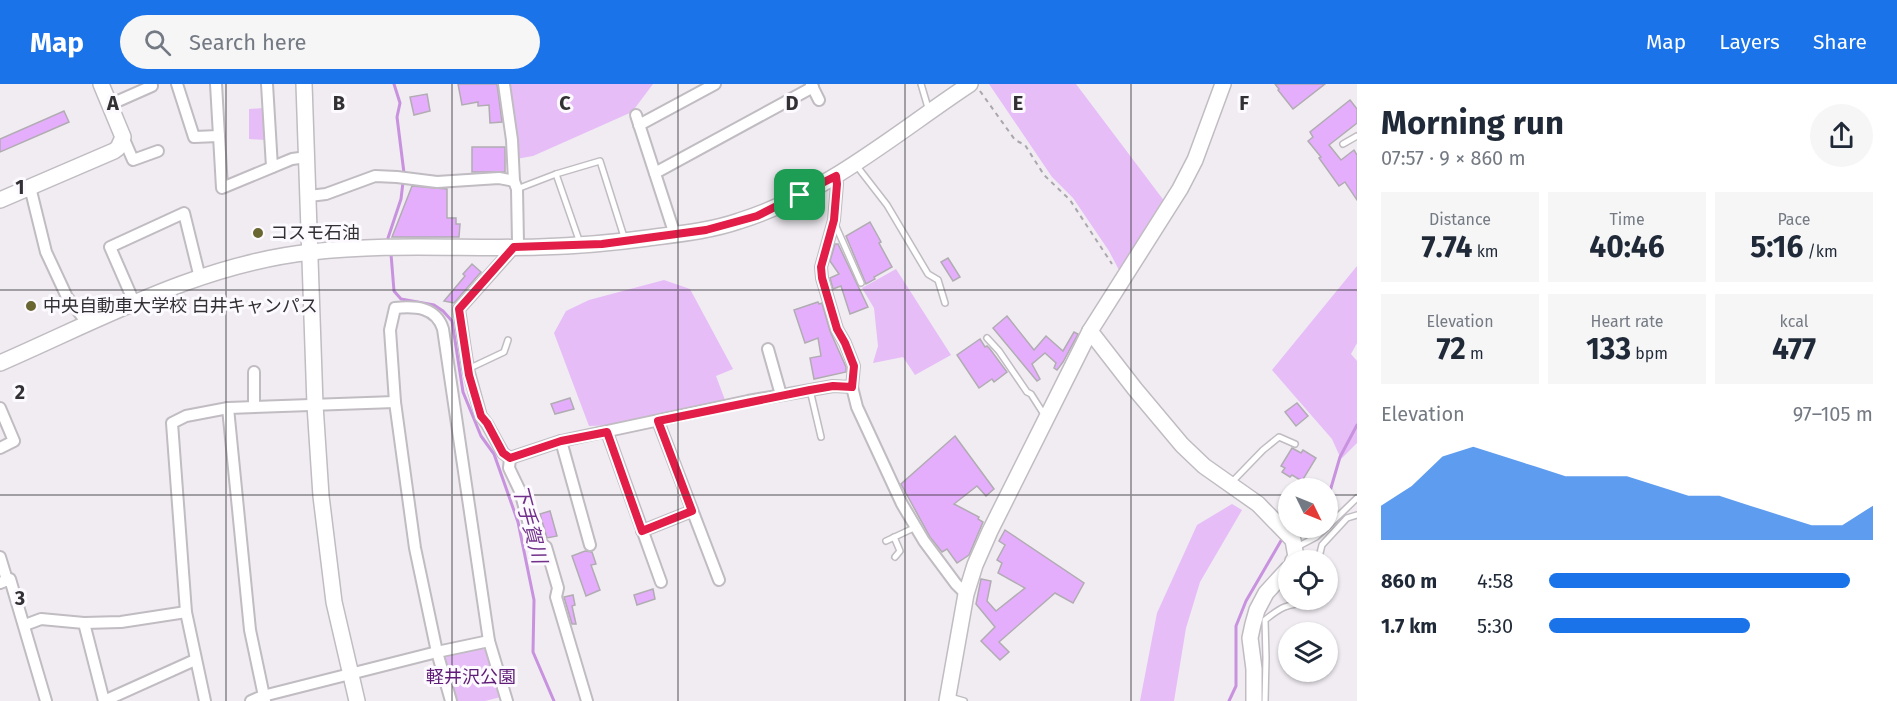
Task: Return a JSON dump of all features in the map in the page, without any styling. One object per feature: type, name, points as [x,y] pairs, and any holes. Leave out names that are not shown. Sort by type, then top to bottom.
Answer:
[{"type":"street","points":[[101,84],[133,160],[158,151]]},
{"type":"street","points":[[109,105],[152,84]]},
{"type":"street","points":[[177,84],[194,137],[219,136]]},
{"type":"street","points":[[216,84],[222,188],[292,159],[307,158]]},
{"type":"street","points":[[267,84],[272,167]]},
{"type":"street","points":[[304,84],[315,405],[321,496],[334,602],[357,701]]},
{"type":"street","points":[[504,84],[512,140],[518,243],[459,309],[468,369],[481,416],[503,453],[510,458]]},
{"type":"street","points":[[675,235],[638,120],[715,84]]},
{"type":"street","points":[[0,363],[134,302],[200,278],[278,256],[391,247],[581,245],[675,235],[726,225],[757,216],[836,176],[972,84]]},
{"type":"street","points":[[948,699],[966,594],[975,565],[990,531],[1090,331],[1180,189],[1195,160],[1223,84]]},
{"type":"street","points":[[655,173],[812,85],[819,100]]},
{"type":"street","points":[[0,200],[114,151],[123,137]]},
{"type":"street","points":[[836,176],[834,220],[821,267],[837,329],[854,366],[852,387],[856,407],[902,504],[956,584],[966,594]]},
{"type":"street","points":[[309,196],[326,194],[375,177],[402,177],[437,182],[499,178],[515,185]]},
{"type":"street","points":[[30,187],[46,252],[67,297],[88,324]]},
{"type":"street","points":[[134,302],[110,247],[184,213],[200,278]]},
{"type":"street","points":[[451,701],[437,652],[415,548],[396,402],[390,330],[395,308],[404,307],[432,312],[440,319],[443,329],[489,640],[507,701]]},
{"type":"street","points":[[1090,331],[1182,445],[1204,466],[1258,504],[1293,540],[1294,550]]},
{"type":"street","points":[[768,349],[781,395]]},
{"type":"street","points":[[254,372],[254,407]]},
{"type":"street","points":[[510,458],[561,441],[781,395],[833,386],[852,387]]},
{"type":"street","points":[[205,701],[186,612],[172,423],[186,416],[228,408],[396,402]]},
{"type":"street","points":[[0,408],[14,441],[0,448]]},
{"type":"street","points":[[228,408],[250,630],[264,699]]},
{"type":"street","points":[[658,421],[719,580]]},
{"type":"street","points":[[607,432],[661,582]]},
{"type":"street","points":[[561,441],[590,545]]},
{"type":"street","points":[[510,458],[509,468],[520,491],[532,536],[546,547],[558,588],[556,597],[587,701]]},
{"type":"street","points":[[642,531],[692,511]]},
{"type":"street","points":[[0,557],[4,581],[10,579],[46,701]]},
{"type":"street","points":[[1254,701],[1254,669],[1250,638],[1257,610],[1266,593],[1278,580]]},
{"type":"street","points":[[25,625],[41,619],[84,623],[121,622],[186,612]]},
{"type":"street","points":[[84,623],[104,700],[195,660]]},
{"type":"street","points":[[251,701],[489,640]]},
{"type":"lane","points":[[921,84],[930,112]]},
{"type":"lane","points":[[1343,144],[1357,136]]},
{"type":"lane","points":[[515,185],[600,161],[626,241]]},
{"type":"lane","points":[[855,164],[887,205],[928,274],[938,280],[945,303]]},
{"type":"lane","points":[[556,174],[581,245]]},
{"type":"lane","points":[[834,220],[861,283]]},
{"type":"lane","points":[[987,338],[999,351],[1027,392],[1032,393],[1046,417]]},
{"type":"lane","points":[[468,369],[504,352],[508,340]]},
{"type":"lane","points":[[810,390],[821,436]]},
{"type":"lane","points":[[1230,484],[1279,437],[1295,444]]},
{"type":"lane","points":[[1338,516],[1357,498]]},
{"type":"lane","points":[[1321,550],[1322,545],[1347,518],[1357,515]]},
{"type":"lane","points":[[886,541],[916,527]]},
{"type":"lane","points":[[894,537],[900,551],[895,557]]},
{"type":"lane","points":[[1299,550],[1315,538]]},
{"type":"lane","points":[[1265,701],[1265,620],[1278,609]]},
{"type":"lane","points":[[948,699],[964,701]]},
{"type":"path","points":[[972,84],[995,110],[1015,140],[1025,144],[1044,175],[1070,200],[1112,264]]},
{"type":"green space","points":[[508,84],[653,84],[632,112],[533,156],[516,159]]},
{"type":"green space","points":[[989,84],[1076,84],[1165,202],[1120,272],[1109,251],[1073,198],[1052,177]]},
{"type":"green space","points":[[264,108],[265,140],[249,139],[249,109]]},
{"type":"green space","points":[[1357,266],[1357,343],[1351,354],[1357,361],[1357,443],[1341,459],[1332,439],[1272,370]]},
{"type":"green space","points":[[896,269],[951,355],[915,375],[903,357],[873,363],[878,346],[874,308],[862,288]]},
{"type":"green space","points":[[664,280],[690,289],[733,369],[716,376],[725,400],[613,425],[589,426],[554,333],[566,311],[589,300]]},
{"type":"green space","points":[[1232,504],[1242,510],[1200,582],[1186,628],[1174,701],[1140,701],[1157,613],[1197,525]]},
{"type":"green space","name":"軽井沢公園","points":[[482,648],[488,652],[501,697],[485,701],[453,701],[443,663],[447,656]]},
{"type":"building","points":[[458,84],[497,84],[502,122],[490,123],[489,105],[478,106],[478,102],[462,105]]},
{"type":"building","points":[[1275,84],[1325,84],[1293,109]]},
{"type":"building","points":[[427,94],[430,111],[414,115],[410,97]]},
{"type":"building","points":[[1350,100],[1357,109],[1357,123],[1329,145],[1341,160],[1354,150],[1357,155],[1357,200],[1345,182],[1339,186],[1308,141],[1313,137],[1310,132]]},
{"type":"building","points":[[64,111],[69,122],[0,152],[0,139]]},
{"type":"building","points":[[472,147],[505,147],[505,172],[472,172]]},
{"type":"building","points":[[412,186],[447,189],[447,218],[456,218],[456,224],[460,224],[459,237],[392,237]]},
{"type":"building","points":[[870,222],[892,267],[866,284],[846,236]]},
{"type":"building","points":[[835,244],[838,244],[868,307],[850,314],[841,286],[833,289],[830,278],[839,274],[830,261]]},
{"type":"building","points":[[948,258],[960,277],[953,281],[941,262]]},
{"type":"building","points":[[472,264],[481,272],[454,303],[444,301],[465,276],[463,274]]},
{"type":"building","points":[[818,302],[822,303],[846,372],[814,379],[810,358],[821,356],[818,338],[805,343],[794,310]]},
{"type":"building","points":[[1007,316],[1034,350],[1046,336],[1063,351],[1074,332],[1078,334],[1057,370],[1054,368],[1056,363],[1045,353],[1032,364],[1040,379],[1037,381],[993,328]]},
{"type":"building","points":[[980,339],[1007,372],[994,382],[992,379],[979,388],[957,355]]},
{"type":"building","points":[[570,398],[574,409],[555,414],[551,404]]},
{"type":"building","points":[[1297,403],[1308,416],[1296,426],[1285,412]]},
{"type":"building","points":[[955,436],[994,489],[986,496],[977,486],[954,504],[979,517],[978,519],[983,522],[969,555],[957,563],[947,549],[942,552],[930,537],[901,484]]},
{"type":"building","points":[[1292,448],[1301,453],[1303,450],[1316,458],[1304,478],[1292,475],[1290,477],[1282,472],[1285,468],[1281,466]]},
{"type":"building","points":[[550,511],[557,536],[547,538],[540,514]]},
{"type":"building","points":[[1005,530],[1084,583],[1073,603],[1055,593],[999,642],[1009,652],[1000,660],[981,641],[995,627],[976,604],[981,579],[991,581],[987,601],[996,611],[1025,588],[998,573],[1002,563],[997,560],[1005,545],[999,541]]},
{"type":"building","points":[[585,551],[592,552],[596,564],[591,565],[600,590],[586,596],[572,556]]},
{"type":"building","points":[[653,589],[655,599],[637,605],[634,595]]},
{"type":"building","points":[[573,595],[575,605],[572,606],[576,624],[572,624],[564,597]]},
{"type":"waterway","name":"下手賀川","points":[[394,84],[400,103],[397,117],[404,173]]},
{"type":"waterway","name":"下手賀川","points":[[388,238],[401,199],[403,182]]},
{"type":"waterway","name":"下手賀川","points":[[391,254],[394,291],[401,299],[434,305],[452,321],[463,392],[481,436],[494,454],[518,522],[534,600],[533,652],[554,701]]},
{"type":"waterway","points":[[1334,478],[1340,457],[1357,425]]},
{"type":"waterway","points":[[1229,701],[1236,686],[1236,626],[1246,601],[1282,539]]},
{"type":"place","name":"コスモ石油","points":[[258,233]]},
{"type":"place","name":"中央自動車大学校 白井キャンパス","points":[[31,306]]},
{"type":"route","points":[[836,176],[834,220],[821,267],[837,329],[854,366],[852,387],[833,386],[810,390],[658,421],[692,511],[642,531],[607,432],[561,441],[510,458],[503,453],[481,416],[471,387],[459,309],[514,247],[602,244],[706,230],[757,216],[800,195],[836,176]]}]
